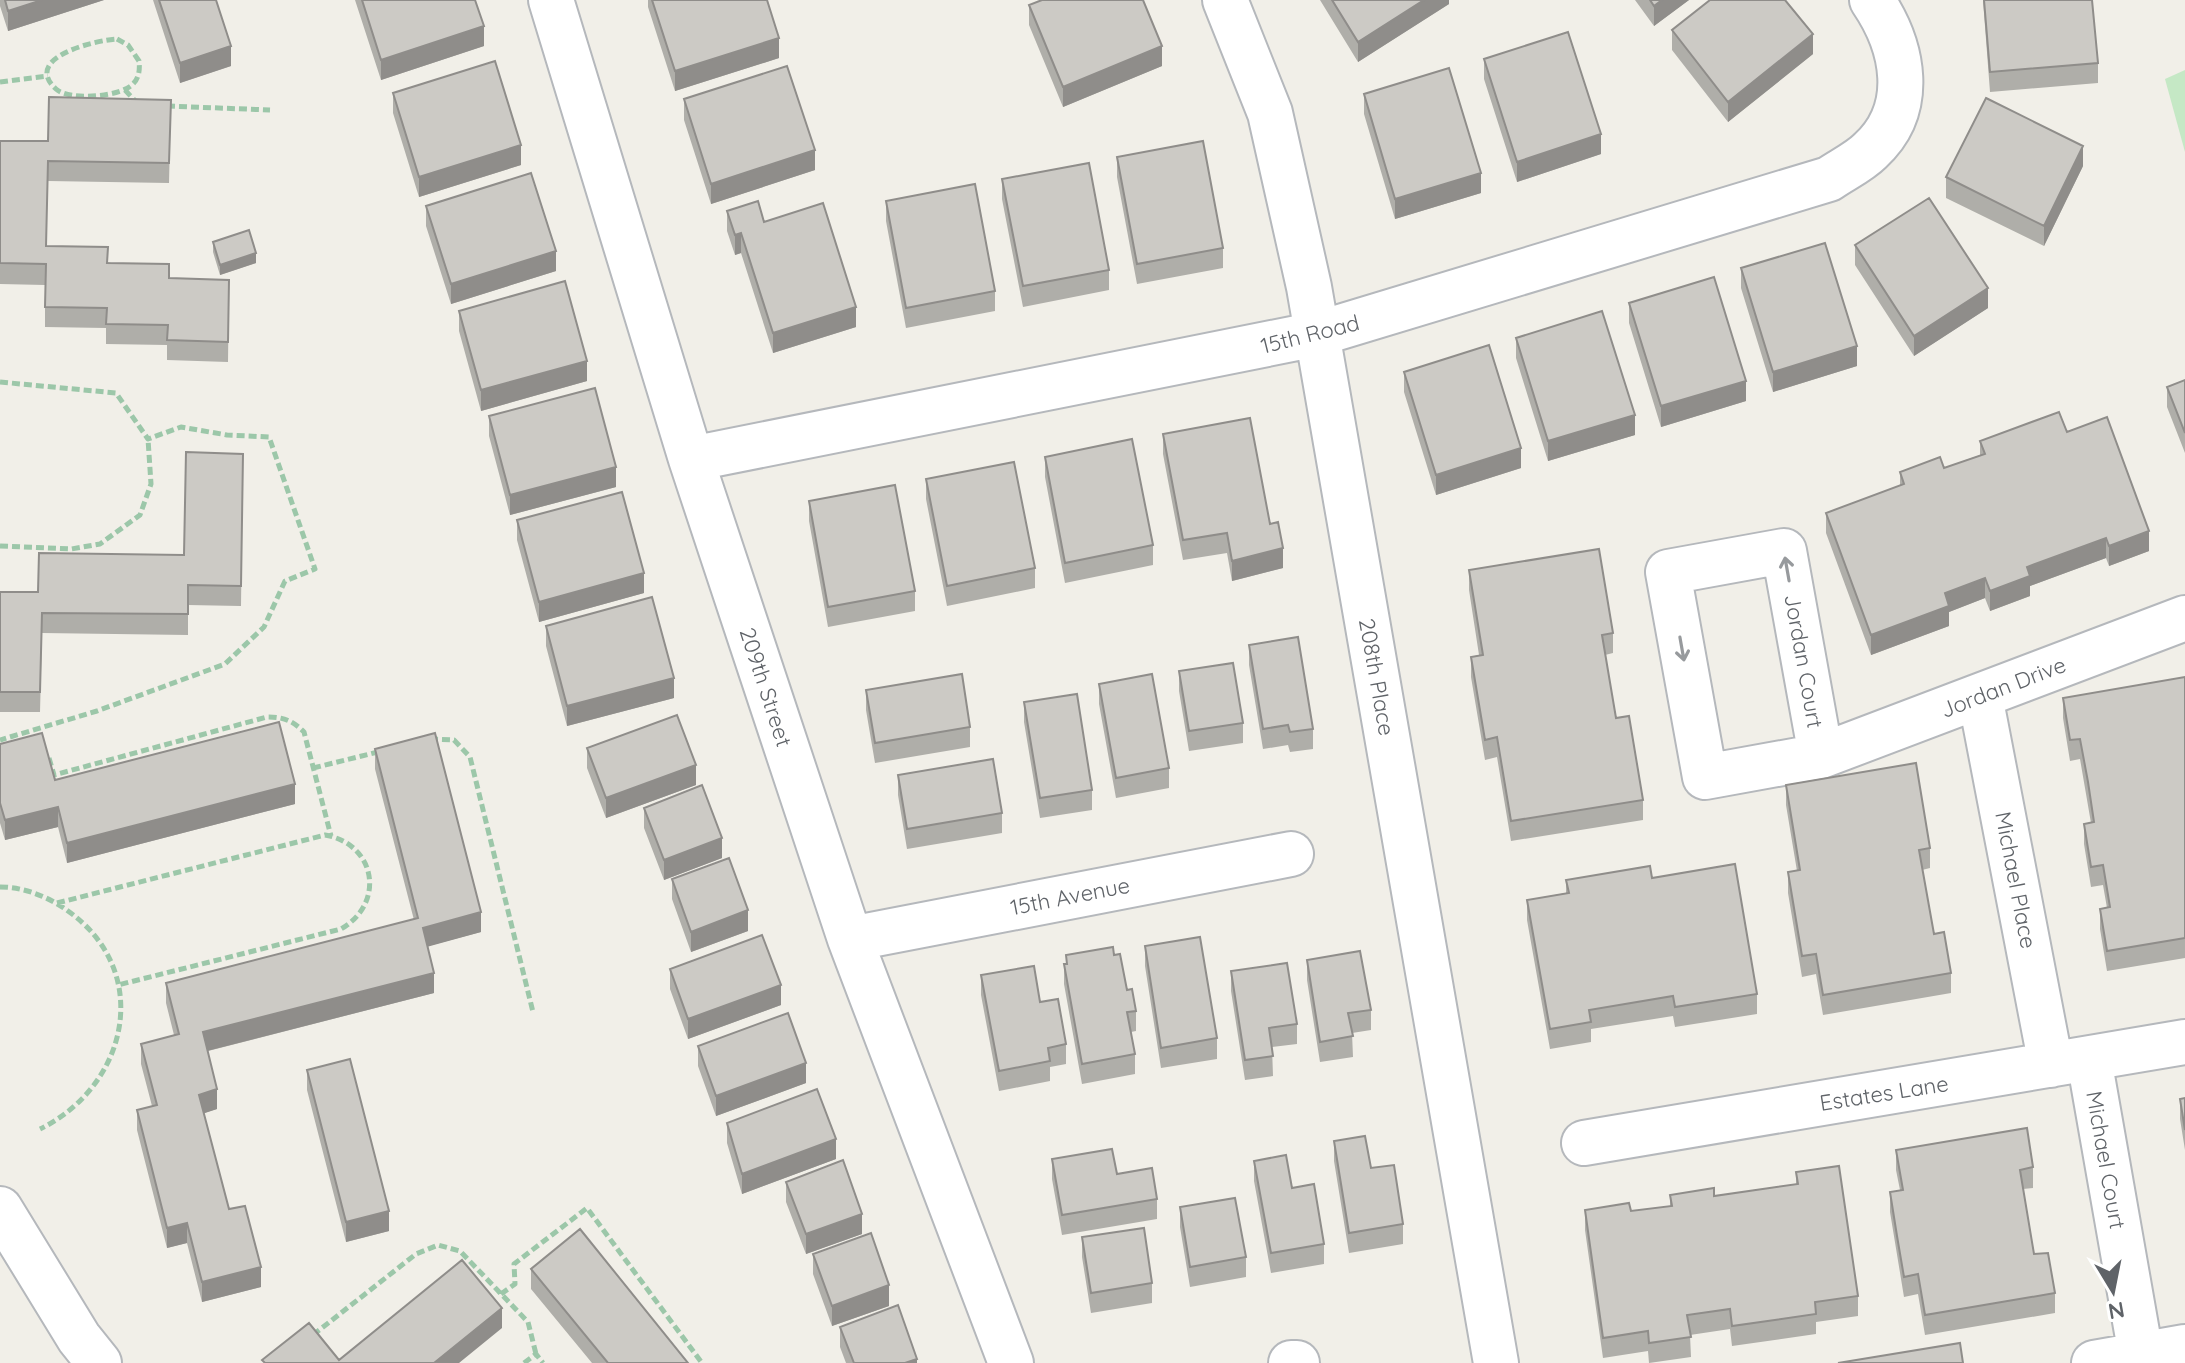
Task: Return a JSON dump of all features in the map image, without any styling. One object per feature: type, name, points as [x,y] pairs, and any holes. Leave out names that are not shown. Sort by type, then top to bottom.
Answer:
[{"type":"street","name":"209th Street","points":[[551,0],[691,459],[850,939],[1011,1363]]},
{"type":"street","name":"208th Place","points":[[1225,0],[1270,113],[1317,334],[1496,1363]]},
{"type":"street","name":"15th Road","points":[[691,459],[1317,334],[1829,179],[1870,151],[1895,118],[1903,82],[1893,41],[1872,0]]},
{"type":"street","name":"Jordan Court","points":[[1784,551],[1821,756],[1705,777],[1668,572],[1784,551]]},
{"type":"street","name":"Jordan Drive","points":[[1821,756],[2185,618]]},
{"type":"street","name":"Michael Place","points":[[1980,696],[2070,1062]]},
{"type":"street","name":"15th Avenue","points":[[850,939],[1291,854]]},
{"type":"street","name":"Estates Lane","points":[[1584,1143],[2185,1042]]},
{"type":"street","name":"Michael Court","points":[[2070,1062],[2141,1355]]},
{"type":"street","points":[[0,1209],[79,1338],[99,1363]]},
{"type":"street","points":[[2094,1363],[2185,1347]]},
{"type":"path","points":[[117,39],[128,45],[139,61],[137,79],[125,90],[66,94],[57,90],[48,76],[52,60],[62,53],[117,39]]},
{"type":"path","points":[[0,82],[48,76]]},
{"type":"path","points":[[125,90],[138,105],[270,110]]},
{"type":"path","points":[[0,382],[116,393],[148,439],[151,484],[140,515],[100,544],[71,549],[0,546]]},
{"type":"path","points":[[0,740],[97,711],[225,664],[264,627],[285,581],[315,569],[269,437],[227,435],[181,427],[148,439]]},
{"type":"path","points":[[46,749],[54,775],[267,717],[281,717],[294,722],[304,732],[331,836]]},
{"type":"path","points":[[416,742],[443,737],[454,740],[470,757],[533,1012]]},
{"type":"path","points":[[313,768],[386,749]]},
{"type":"path","points":[[57,903],[331,836],[352,845],[369,870],[369,898],[354,922],[341,929],[118,985]]},
{"type":"path","points":[[0,887],[33,892],[79,918],[96,938],[118,985],[121,1010],[111,1060],[82,1102],[40,1129]]},
{"type":"path","points":[[501,1294],[515,1284],[514,1264],[587,1208],[702,1363]]},
{"type":"path","points":[[301,1345],[427,1247],[438,1245],[460,1251],[528,1322],[536,1354],[543,1363]]},
{"type":"path","points":[[524,1363],[536,1354]]},
{"type":"green space","points":[[2185,70],[2185,152],[2165,79]]},
{"type":"building","points":[[5,0],[42,0],[8,11]]},
{"type":"building","points":[[159,0],[216,0],[231,46],[180,63]]},
{"type":"building","points":[[362,0],[475,0],[484,26],[381,60]]},
{"type":"building","points":[[652,0],[767,0],[779,38],[675,71]]},
{"type":"building","points":[[1042,0],[1143,0],[1162,46],[1063,87],[1029,5]]},
{"type":"building","points":[[1332,0],[1424,0],[1358,42]]},
{"type":"building","points":[[1710,0],[1785,0],[1813,34],[1728,102],[1672,30]]},
{"type":"building","points":[[1984,0],[2092,0],[2098,63],[1990,72]]},
{"type":"building","points":[[1568,32],[1601,134],[1517,162],[1484,59]]},
{"type":"building","points":[[495,61],[521,145],[419,177],[393,93]]},
{"type":"building","points":[[787,66],[815,150],[711,184],[684,99]]},
{"type":"building","points":[[1449,68],[1481,173],[1395,199],[1364,94]]},
{"type":"building","points":[[49,97],[171,100],[169,163],[48,161],[46,246],[108,247],[107,263],[169,264],[169,278],[229,280],[228,342],[167,340],[168,325],[106,324],[107,308],[45,307],[46,264],[0,263],[0,141],[48,141]]},
{"type":"building","points":[[1986,98],[2083,146],[2044,226],[1946,177]]},
{"type":"building","points":[[1203,141],[1223,248],[1137,264],[1117,157]]},
{"type":"building","points":[[1089,163],[1109,270],[1023,286],[1002,179]]},
{"type":"building","points":[[531,173],[556,251],[451,284],[426,206]]},
{"type":"building","points":[[975,184],[995,291],[906,308],[886,201]]},
{"type":"building","points":[[1929,198],[1988,288],[1914,336],[1855,245]]},
{"type":"building","points":[[758,201],[764,222],[823,203],[856,307],[773,333],[741,233],[735,235],[727,211]]},
{"type":"building","points":[[249,230],[256,253],[220,265],[213,242]]},
{"type":"building","points":[[1825,243],[1857,346],[1773,372],[1741,268]]},
{"type":"building","points":[[1714,277],[1746,381],[1661,406],[1629,303]]},
{"type":"building","points":[[565,281],[587,361],[481,390],[459,311]]},
{"type":"building","points":[[1602,311],[1635,415],[1548,441],[1516,338]]},
{"type":"building","points":[[1489,345],[1521,448],[1436,475],[1404,372]]},
{"type":"building","points":[[2185,380],[2185,433],[2167,387]]},
{"type":"building","points":[[595,388],[616,467],[510,495],[489,416]]},
{"type":"building","points":[[2059,412],[2067,432],[2107,417],[2149,531],[2109,546],[2106,538],[2027,567],[2030,576],[1990,591],[1985,578],[1945,593],[1949,606],[1871,635],[1826,513],[1904,484],[1900,472],[1940,457],[1944,468],[1985,454],[1980,441]]},
{"type":"building","points":[[1250,418],[1270,524],[1278,522],[1283,548],[1232,561],[1227,533],[1183,540],[1163,434]]},
{"type":"building","points":[[1132,439],[1153,545],[1065,563],[1045,457]]},
{"type":"building","points":[[186,452],[243,454],[241,586],[188,585],[188,614],[42,613],[40,692],[0,692],[0,592],[38,592],[39,553],[184,555]]},
{"type":"building","points":[[1014,462],[1035,568],[947,586],[926,479]]},
{"type":"building","points":[[895,485],[915,591],[828,607],[809,501]]},
{"type":"building","points":[[622,492],[644,573],[539,602],[517,520]]},
{"type":"building","points":[[1599,549],[1613,633],[1602,635],[1616,718],[1629,716],[1643,800],[1511,821],[1497,737],[1485,740],[1471,657],[1483,655],[1469,570]]},
{"type":"building","points":[[652,597],[674,678],[567,706],[546,626]]},
{"type":"building","points":[[1298,637],[1313,729],[1290,732],[1288,725],[1263,729],[1249,645]]},
{"type":"building","points":[[1233,663],[1243,723],[1189,731],[1179,671]]},
{"type":"building","points":[[962,674],[970,727],[875,743],[866,690]]},
{"type":"building","points":[[1152,674],[1169,768],[1116,778],[1099,684]]},
{"type":"building","points":[[2185,677],[2185,938],[2107,951],[2100,909],[2110,907],[2103,865],[2091,867],[2084,824],[2094,822],[2088,782],[2080,739],[2070,740],[2063,698]]},
{"type":"building","points":[[1077,694],[1092,790],[1040,798],[1024,702]]},
{"type":"building","points":[[677,715],[696,765],[606,798],[587,748]]},
{"type":"building","points":[[279,722],[295,784],[67,843],[58,807],[5,820],[0,803],[0,744],[42,733],[55,780]]},
{"type":"building","points":[[435,733],[481,912],[423,928],[434,973],[203,1032],[217,1089],[199,1095],[229,1209],[245,1206],[261,1267],[202,1282],[187,1223],[167,1228],[137,1110],[157,1105],[141,1044],[179,1034],[166,983],[418,918],[375,749]]},
{"type":"building","points":[[993,759],[1002,813],[907,829],[898,775]]},
{"type":"building","points":[[1916,763],[1930,848],[1919,850],[1934,934],[1944,932],[1951,973],[1823,995],[1816,954],[1802,956],[1788,872],[1800,870],[1786,785]]},
{"type":"building","points":[[702,785],[722,838],[664,860],[644,808]]},
{"type":"building","points":[[729,858],[748,910],[691,932],[672,879]]},
{"type":"building","points":[[1735,864],[1757,994],[1675,1007],[1673,996],[1589,1010],[1591,1022],[1550,1029],[1527,900],[1569,893],[1566,880],[1650,866],[1652,878]]},
{"type":"building","points":[[762,935],[781,985],[688,1019],[670,969]]},
{"type":"building","points":[[1200,937],[1217,1038],[1161,1048],[1145,946]]},
{"type":"building","points":[[1113,947],[1114,955],[1120,954],[1127,990],[1132,989],[1136,1011],[1127,1012],[1135,1054],[1082,1064],[1064,964],[1067,964],[1066,955]]},
{"type":"building","points":[[1360,951],[1371,1010],[1348,1013],[1353,1036],[1320,1042],[1307,960]]},
{"type":"building","points":[[1287,963],[1297,1024],[1269,1028],[1273,1056],[1245,1060],[1231,971]]},
{"type":"building","points":[[1034,966],[1040,1002],[1058,999],[1066,1044],[1048,1048],[1050,1061],[999,1071],[981,975]]},
{"type":"building","points":[[788,1013],[806,1063],[716,1096],[698,1046]]},
{"type":"building","points":[[350,1059],[389,1211],[346,1222],[307,1070]]},
{"type":"building","points":[[817,1089],[836,1139],[742,1174],[727,1123]]},
{"type":"building","points":[[2185,1098],[2185,1130],[2180,1099]]},
{"type":"building","points":[[2027,1128],[2033,1167],[2020,1170],[2034,1254],[2048,1253],[2055,1293],[1925,1315],[1918,1274],[1904,1277],[1890,1192],[1903,1190],[1896,1150]]},
{"type":"building","points":[[1365,1136],[1371,1168],[1394,1165],[1403,1224],[1349,1233],[1334,1141]]},
{"type":"building","points":[[1112,1149],[1117,1174],[1152,1168],[1157,1199],[1062,1215],[1052,1159]]},
{"type":"building","points":[[1286,1155],[1292,1188],[1314,1184],[1324,1244],[1271,1253],[1254,1161]]},
{"type":"building","points":[[843,1160],[862,1214],[806,1234],[786,1182]]},
{"type":"building","points":[[1839,1166],[1858,1296],[1815,1302],[1816,1314],[1732,1326],[1730,1309],[1687,1315],[1691,1337],[1649,1343],[1648,1331],[1603,1338],[1585,1210],[1629,1203],[1631,1211],[1672,1206],[1670,1195],[1714,1188],[1714,1196],[1798,1184],[1796,1172]]},
{"type":"building","points":[[1235,1198],[1246,1257],[1190,1267],[1180,1207]]},
{"type":"building","points":[[1144,1228],[1152,1283],[1091,1293],[1082,1237]]},
{"type":"building","points":[[580,1229],[688,1363],[608,1363],[531,1269]]},
{"type":"building","points":[[871,1233],[889,1285],[832,1306],[813,1254]]},
{"type":"building","points":[[462,1260],[502,1308],[434,1363],[265,1363],[262,1360],[309,1323],[339,1360]]},
{"type":"building","points":[[898,1305],[917,1359],[905,1363],[854,1363],[840,1327]]},
{"type":"building","points":[[1960,1343],[1963,1363],[1838,1363]]}]
